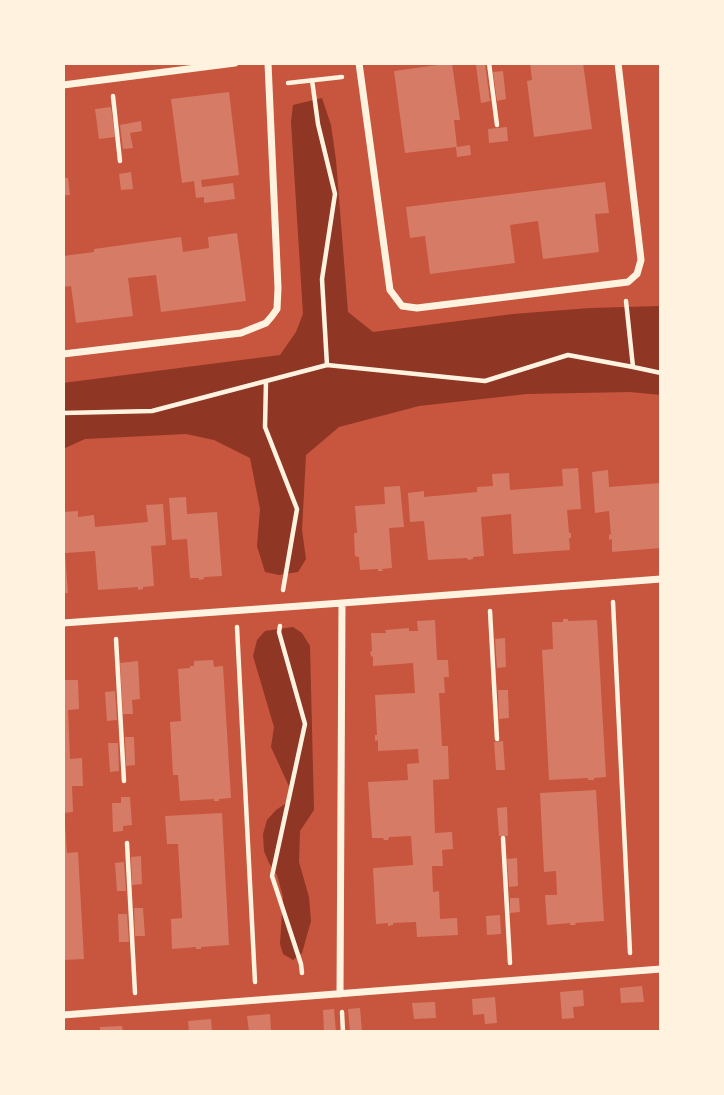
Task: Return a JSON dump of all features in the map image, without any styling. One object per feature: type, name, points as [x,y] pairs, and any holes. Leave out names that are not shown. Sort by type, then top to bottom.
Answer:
[{"type":"street","points":[[63,85],[235,63]]},
{"type":"street","points":[[63,354],[241,333],[266,323],[272,316],[276,309],[278,288],[268,63]]},
{"type":"street","points":[[359,63],[390,290],[402,306],[417,308],[628,282],[637,274],[641,260],[618,63]]},
{"type":"street","points":[[63,622],[661,579],[661,585]]},
{"type":"street","points":[[340,994],[342,603]]},
{"type":"street","points":[[63,1015],[661,969]]},
{"type":"path","points":[[489,63],[497,125]]},
{"type":"path","points":[[269,86],[312,83],[360,74]]},
{"type":"path","points":[[111,79],[120,161]]},
{"type":"path","points":[[625,290],[633,367],[661,373]]},
{"type":"path","points":[[63,413],[152,411],[327,365]]},
{"type":"path","points":[[266,381],[265,427],[297,509],[282,594]]},
{"type":"path","points":[[612,583],[631,971]]},
{"type":"path","points":[[489,592],[497,739]]},
{"type":"path","points":[[236,611],[256,1000]]},
{"type":"path","points":[[115,619],[124,782]]},
{"type":"path","points":[[279,632],[305,724],[272,876],[302,973]]},
{"type":"path","points":[[503,838],[511,981]]},
{"type":"path","points":[[127,844],[136,1010]]},
{"type":"shaded area","points":[[322,98],[331,125],[336,160],[348,312],[373,332],[513,314],[661,306],[661,395],[630,392],[527,394],[419,406],[339,427],[306,455],[302,530],[306,559],[298,572],[279,575],[265,572],[257,546],[260,509],[250,458],[214,440],[186,434],[85,439],[63,449],[63,383],[280,355],[296,332],[303,314],[291,122],[293,105]]},
{"type":"shaded area","points":[[293,627],[302,633],[310,646],[314,810],[300,831],[299,862],[309,897],[311,921],[302,953],[293,960],[283,954],[280,944],[283,897],[277,875],[264,851],[263,834],[267,820],[288,802],[292,793],[271,747],[274,727],[253,656],[257,640],[265,631]]},
{"type":"building","points":[[452,63],[460,120],[454,120],[457,147],[470,145],[471,155],[457,157],[456,147],[405,153],[394,71]]},
{"type":"building","points":[[530,63],[583,63],[592,129],[534,137],[527,81],[532,80]]},
{"type":"building","points":[[485,64],[490,101],[481,103],[476,65]]},
{"type":"building","points":[[503,71],[506,99],[497,101],[493,72]]},
{"type":"building","points":[[229,92],[239,175],[201,180],[202,187],[233,183],[235,199],[204,203],[204,197],[196,198],[194,181],[182,183],[171,99]]},
{"type":"building","points":[[111,107],[115,137],[99,139],[95,109]]},
{"type":"building","points":[[141,121],[142,131],[130,133],[133,148],[123,149],[120,125]]},
{"type":"building","points":[[507,127],[508,141],[489,143],[488,129]]},
{"type":"building","points":[[131,172],[133,189],[121,190],[119,174]]},
{"type":"building","points":[[63,178],[68,178],[70,195],[63,195]]},
{"type":"building","points":[[605,182],[609,213],[595,214],[599,252],[543,259],[538,221],[510,225],[515,263],[430,274],[425,236],[410,238],[406,207]]},
{"type":"building","points":[[237,233],[246,301],[161,312],[156,275],[128,278],[133,316],[76,323],[71,286],[63,287],[63,256],[181,237],[183,252],[209,248],[208,237]]},
{"type":"building","points":[[578,468],[581,509],[567,510],[571,533],[570,550],[513,554],[511,514],[481,517],[484,556],[468,560],[428,560],[424,521],[410,522],[408,493],[424,491],[424,497],[477,492],[477,487],[493,486],[492,474],[509,473],[510,490],[563,486],[562,469]]},
{"type":"building","points":[[608,470],[609,487],[661,483],[661,548],[612,552],[612,539],[609,540],[609,511],[595,513],[592,472]]},
{"type":"building","points":[[400,486],[404,527],[389,528],[392,568],[382,569],[383,571],[360,570],[359,557],[355,556],[355,506],[385,504],[384,487]]},
{"type":"building","points":[[186,497],[187,514],[217,512],[222,576],[199,580],[190,578],[187,539],[172,540],[169,498]]},
{"type":"building","points":[[163,504],[166,545],[151,546],[154,586],[138,590],[138,587],[98,590],[95,551],[65,553],[68,593],[63,593],[63,512],[78,511],[78,517],[94,515],[95,527],[148,522],[146,505]]},
{"type":"building","points":[[563,619],[597,620],[606,777],[594,780],[549,780],[542,650],[553,649],[552,622],[563,622]]},
{"type":"building","points":[[435,620],[437,660],[448,660],[449,677],[444,677],[445,693],[439,693],[442,746],[448,746],[449,779],[433,780],[435,833],[452,832],[453,849],[442,850],[443,866],[432,866],[433,892],[439,891],[440,919],[457,918],[458,935],[417,937],[416,922],[393,923],[388,926],[388,923],[376,924],[373,868],[413,865],[411,836],[389,837],[388,840],[372,838],[368,782],[408,780],[407,764],[419,763],[418,749],[378,751],[378,740],[375,741],[375,695],[415,693],[413,663],[373,666],[370,652],[371,633],[409,628],[409,631],[418,631],[417,621]]},
{"type":"building","points":[[505,638],[506,667],[497,668],[495,639]]},
{"type":"building","points":[[213,660],[214,667],[223,666],[231,798],[219,801],[180,801],[178,775],[173,775],[170,722],[181,721],[178,669],[194,666],[194,661]]},
{"type":"building","points":[[138,661],[140,699],[132,700],[133,714],[123,714],[120,663]]},
{"type":"building","points":[[63,680],[78,680],[79,709],[68,710],[70,759],[82,758],[83,786],[72,786],[73,812],[63,813]]},
{"type":"building","points":[[498,690],[508,690],[509,718],[499,719]]},
{"type":"building","points":[[115,691],[117,720],[107,721],[105,692]]},
{"type":"building","points":[[125,737],[134,737],[135,765],[126,766]]},
{"type":"building","points":[[503,741],[505,770],[496,770],[494,742]]},
{"type":"building","points":[[108,743],[118,743],[119,771],[110,772]]},
{"type":"building","points":[[596,790],[604,921],[547,925],[545,895],[557,895],[556,871],[544,872],[540,793]]},
{"type":"building","points":[[121,797],[130,797],[132,825],[123,826],[123,831],[113,832],[112,803],[121,803]]},
{"type":"building","points":[[507,807],[508,836],[499,836],[497,808]]},
{"type":"building","points":[[222,813],[229,945],[172,949],[171,919],[182,918],[181,895],[178,844],[167,844],[165,816]]},
{"type":"building","points":[[63,825],[67,853],[78,852],[84,959],[63,960]]},
{"type":"building","points":[[141,856],[142,884],[132,885],[131,857]]},
{"type":"building","points":[[517,858],[518,886],[509,887],[507,859]]},
{"type":"building","points":[[124,862],[126,891],[117,891],[115,863]]},
{"type":"building","points":[[510,898],[519,898],[520,912],[510,913]]},
{"type":"building","points":[[134,908],[143,908],[145,936],[135,936]]},
{"type":"building","points":[[118,914],[127,914],[129,942],[119,942]]},
{"type":"building","points":[[500,915],[501,934],[487,935],[486,916]]},
{"type":"building","points":[[642,986],[644,1002],[621,1003],[620,988]]},
{"type":"building","points":[[583,990],[584,1006],[573,1007],[574,1018],[562,1019],[560,992]]},
{"type":"building","points":[[495,997],[497,1023],[485,1024],[484,1014],[473,1015],[472,999]]},
{"type":"building","points":[[435,1002],[436,1018],[414,1019],[412,1003]]},
{"type":"building","points":[[360,1008],[362,1032],[350,1032],[348,1009]]},
{"type":"building","points":[[334,1009],[336,1032],[324,1032],[323,1010]]},
{"type":"building","points":[[270,1014],[271,1030],[249,1032],[247,1016]]},
{"type":"building","points":[[211,1019],[212,1032],[189,1032],[188,1021]]},
{"type":"building","points":[[122,1026],[123,1032],[100,1032],[100,1027]]}]
